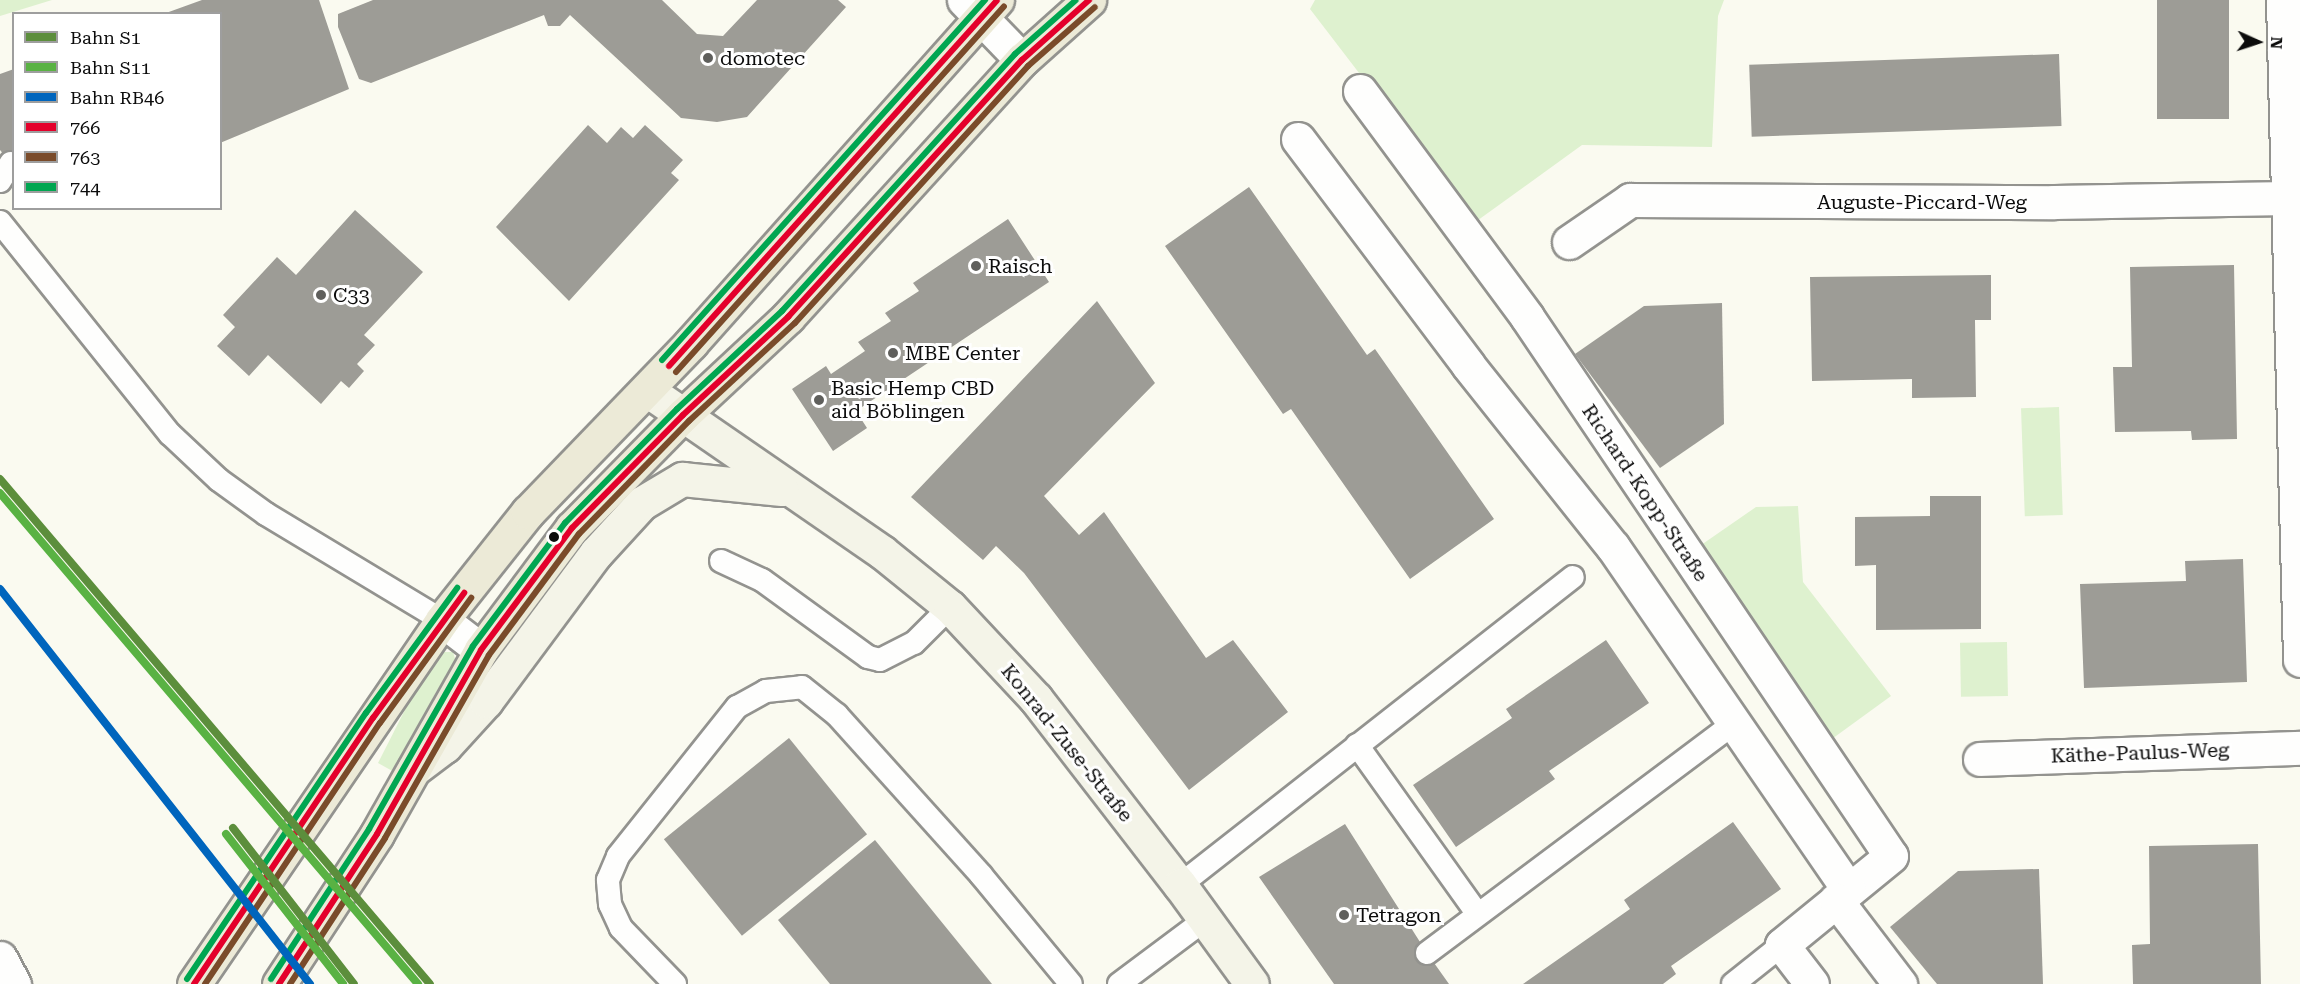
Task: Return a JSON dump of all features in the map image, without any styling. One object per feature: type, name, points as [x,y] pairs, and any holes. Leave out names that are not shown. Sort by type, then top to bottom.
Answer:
[{"type":"main road","points":[[279,984],[377,834],[481,650],[572,528],[683,415],[788,317],[1022,60],[1089,0]]},
{"type":"main road","points":[[194,984],[373,718],[442,620],[559,477],[647,390],[980,6]]},
{"type":"street","points":[[2283,0],[2294,152],[2289,198],[2300,660]]},
{"type":"street","points":[[980,6],[1022,60]]},
{"type":"street","name":"Richard-Kopp-Straße","points":[[1360,91],[1527,317],[1891,856],[1782,945]]},
{"type":"street","points":[[1298,139],[1468,365],[1613,547],[1733,724],[1900,984]]},
{"type":"street","name":"Auguste-Piccard-Weg","points":[[1569,242],[1630,200],[2054,202],[2289,198]]},
{"type":"street","name":"Konrad-Zuse-Straße","points":[[647,390],[882,552],[950,607],[1036,699],[1206,919],[1252,984]]},
{"type":"street","name":"Konrad-Zuse-Straße","points":[[414,769],[445,746],[486,701],[596,553],[642,503],[682,479],[792,491]]},
{"type":"street","points":[[442,620],[481,650]]},
{"type":"street","name":"Käthe-Paulus-Weg","points":[[1980,759],[2300,748]]},
{"type":"street","points":[[1782,945],[1812,984]]},
{"type":"street","points":[[0,958],[14,984]]},
{"type":"lane","points":[[0,222],[170,434],[219,480],[266,514],[442,620]]},
{"type":"lane","points":[[721,561],[762,580],[874,658],[897,655],[914,643],[950,607]]},
{"type":"lane","points":[[1180,885],[1573,577]]},
{"type":"lane","points":[[675,984],[621,928],[610,904],[608,880],[614,864],[737,706],[766,691],[802,687],[837,715],[981,875],[1071,984]]},
{"type":"lane","points":[[1427,953],[1477,913],[1733,724]]},
{"type":"lane","points":[[1358,746],[1477,913]]},
{"type":"lane","points":[[1119,984],[1206,919]]},
{"type":"lane","points":[[1734,984],[1782,945]]},
{"type":"green space","points":[[0,0],[52,0],[12,12],[0,16]]},
{"type":"green space","points":[[1315,0],[1724,0],[1718,16],[1712,147],[1582,145],[1474,223],[1310,9]]},
{"type":"green space","points":[[2059,407],[2063,515],[2025,516],[2021,408]]},
{"type":"green space","points":[[1798,506],[1803,582],[1891,696],[1825,744],[1691,552],[1756,507]]},
{"type":"green space","points":[[2007,642],[2008,696],[1961,697],[1960,643]]},
{"type":"green space","points":[[442,652],[453,652],[456,662],[436,692],[396,773],[378,763],[410,700]]},
{"type":"building","points":[[202,0],[319,0],[349,89],[222,142],[222,12],[169,12]]},
{"type":"building","name":"domotec","points":[[373,0],[662,0],[697,34],[723,36],[757,0],[838,0],[846,7],[747,117],[717,122],[681,118],[570,15],[560,26],[548,26],[544,15],[371,83],[359,79],[338,27],[338,14]]},
{"type":"building","points":[[2157,0],[2229,0],[2229,119],[2157,119]]},
{"type":"building","points":[[2059,54],[2062,126],[1752,137],[1749,65]]},
{"type":"building","points":[[12,70],[12,165],[0,150],[0,74]]},
{"type":"building","points":[[588,125],[607,143],[621,127],[633,138],[645,125],[683,160],[671,173],[679,180],[569,301],[496,227]]},
{"type":"building","points":[[1249,187],[1367,355],[1375,349],[1494,519],[1410,579],[1291,409],[1283,414],[1165,246]]},
{"type":"building","name":"C33","points":[[355,210],[423,272],[364,335],[375,345],[357,364],[364,371],[349,388],[341,381],[321,404],[268,355],[249,376],[217,346],[235,327],[223,315],[277,257],[296,275]]},
{"type":"building","points":[[1008,219],[1049,282],[856,411],[867,428],[833,451],[792,389],[826,366],[831,374],[865,351],[858,342],[891,321],[885,313],[919,291],[913,283]]},
{"type":"building","points":[[2234,265],[2237,439],[2192,440],[2191,431],[2115,432],[2113,367],[2132,367],[2130,267]]},
{"type":"building","points":[[1991,275],[1991,320],[1975,320],[1976,397],[1912,398],[1912,379],[1812,381],[1810,277]]},
{"type":"building","points":[[1097,301],[1155,383],[1044,496],[1079,535],[1104,512],[1206,658],[1233,640],[1288,712],[1189,790],[1024,573],[996,546],[983,560],[911,497]]},
{"type":"building","points":[[1722,303],[1724,424],[1660,468],[1575,354],[1644,306]]},
{"type":"building","points":[[1930,496],[1981,496],[1981,629],[1876,630],[1876,565],[1855,566],[1855,517],[1930,516]]},
{"type":"building","points":[[2243,559],[2247,682],[2084,688],[2080,584],[2186,581],[2185,561]]},
{"type":"building","points":[[1606,640],[1649,703],[1549,771],[1555,779],[1456,847],[1413,785],[1512,718],[1506,709]]},
{"type":"building","points":[[789,738],[867,834],[742,936],[664,839]]},
{"type":"building","points":[[1733,822],[1781,889],[1671,966],[1676,974],[1663,984],[1523,984],[1630,909],[1624,900]]},
{"type":"building","name":"Tetragon","points":[[1345,824],[1449,984],[1334,984],[1259,877]]},
{"type":"building","points":[[875,840],[992,984],[830,984],[778,920]]},
{"type":"building","points":[[2258,844],[2261,984],[2133,984],[2132,945],[2150,944],[2149,846]]},
{"type":"building","points":[[2039,869],[2043,984],[1937,984],[1890,927],[1958,871]]},
{"type":"rail line","name":"S1","points":[[0,479],[430,984]]},
{"type":"rail line","name":"S11","points":[[0,493],[418,984]]},
{"type":"rail line","name":"RB46","points":[[0,589],[310,984]]},
{"type":"rail line","name":"S1","points":[[233,828],[354,984]]},
{"type":"rail line","name":"S11","points":[[226,834],[343,984]]},
{"type":"transit line","name":"744","points":[[662,360],[985,0]]},
{"type":"transit line","name":"766","points":[[669,366],[997,0]]},
{"type":"transit line","name":"744","points":[[271,979],[369,829],[473,646],[565,523],[677,409],[782,311],[1015,54],[1076,0]]},
{"type":"transit line","name":"766","points":[[279,984],[377,834],[481,650],[572,528],[683,415],[788,317],[1022,60],[1089,0]]},
{"type":"transit line","name":"763","points":[[676,372],[1004,6]]},
{"type":"transit line","name":"763","points":[[290,984],[385,838],[489,655],[579,534],[689,421],[795,323],[1028,66],[1095,7]]},
{"type":"transit line","name":"744","points":[[187,979],[366,713],[457,588]]},
{"type":"transit line","name":"766","points":[[194,984],[373,718],[464,593]]},
{"type":"transit line","name":"763","points":[[205,984],[380,723],[471,598]]},
{"type":"place","name":"domotec","points":[[708,58]]},
{"type":"place","name":"Raisch","points":[[976,266]]},
{"type":"place","name":"C33","points":[[321,295]]},
{"type":"place","name":"MBE Center","points":[[893,353]]},
{"type":"place","name":"Basic Hemp CBD aid Böblingen","points":[[819,400]]},
{"type":"place","name":"Tetragon","points":[[1344,915]]}]
